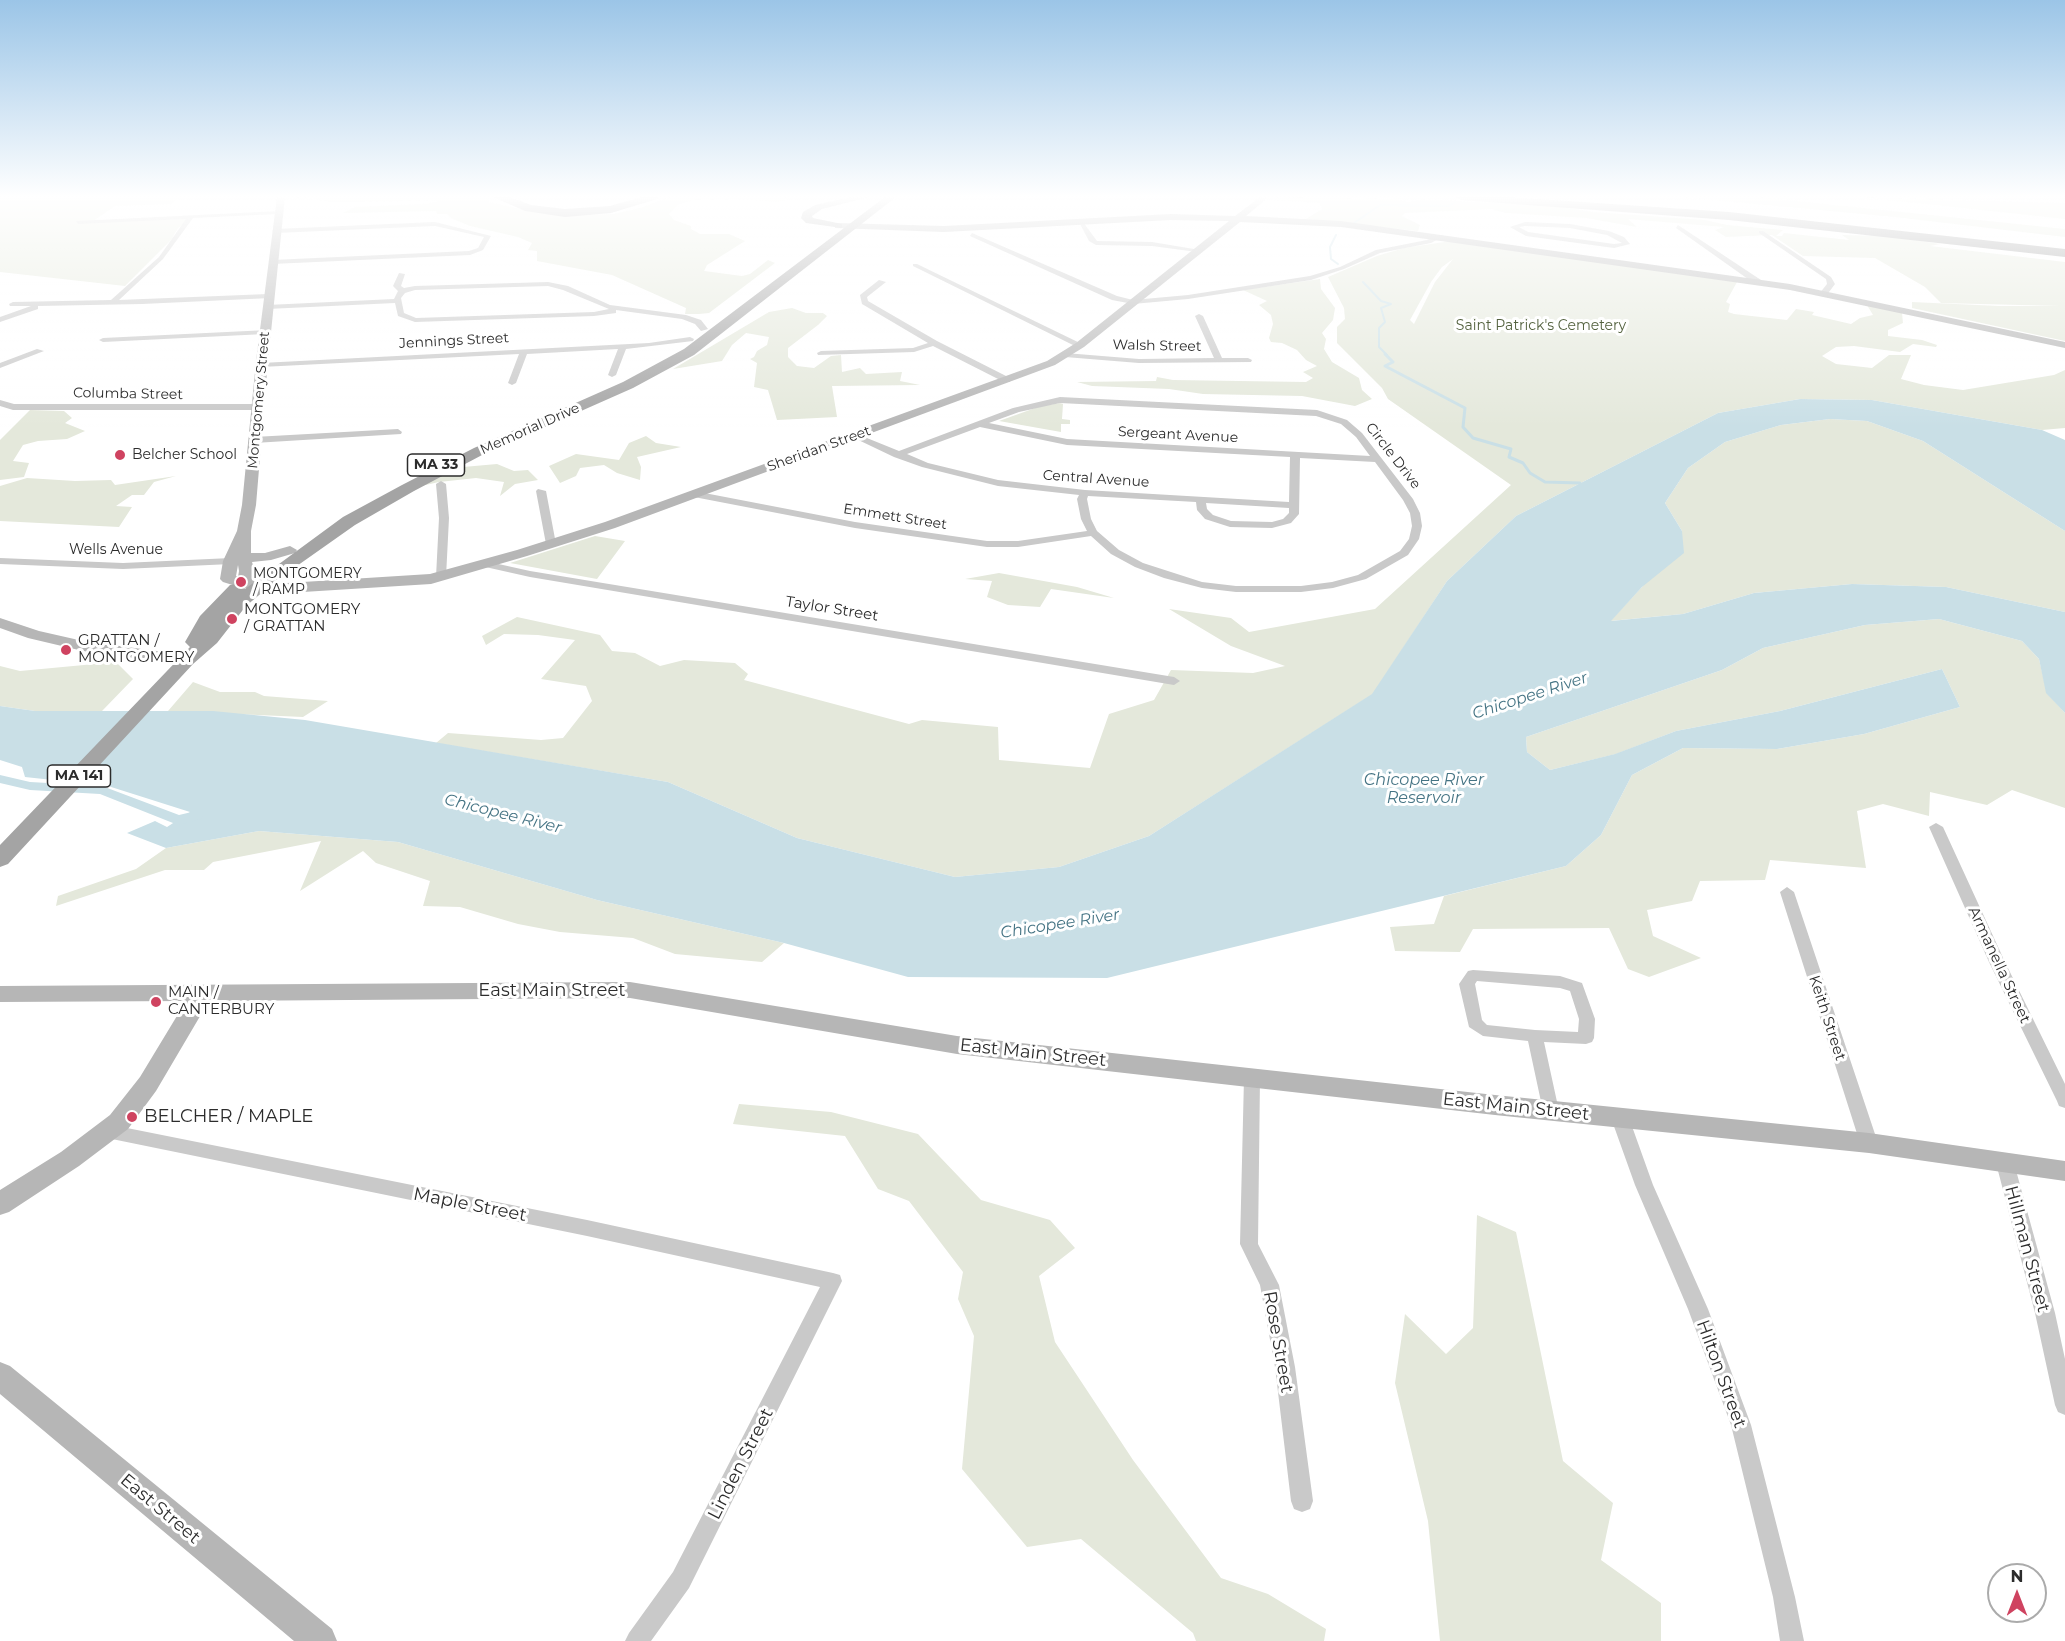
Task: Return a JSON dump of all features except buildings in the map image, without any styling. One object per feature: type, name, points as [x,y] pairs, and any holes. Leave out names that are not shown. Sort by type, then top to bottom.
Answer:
[{"type":"main road","name":"Montgomery Street","points":[[234,562],[249,505],[271,274]]},
{"type":"main road","name":"Memorial Drive","points":[[250,585],[290,550],[405,481],[481,443],[609,386],[667,355],[780,274]]},
{"type":"main road","name":"Memorial Drive","points":[[186,660],[207,633],[219,604],[388,498],[479,451],[644,378],[689,352],[786,274]]},
{"type":"main road","name":"Sheridan Street","points":[[250,585],[279,589],[414,581],[441,577],[551,544],[1035,370],[1065,356],[1168,274]]},
{"type":"main road","points":[[1699,274],[1823,294],[2065,345]]},
{"type":"main road","name":"Memorial Drive","points":[[234,562],[266,557],[290,550]]},
{"type":"main road","points":[[234,562],[228,579],[250,585]]},
{"type":"main road","points":[[0,623],[34,635],[83,646],[186,660]]},
{"type":"main road","name":"MA 141","points":[[5,853],[186,660]]},
{"type":"main road","name":"East Main Street","points":[[0,994],[630,990],[957,1045],[1551,1111],[1869,1143],[2065,1171]]},
{"type":"main road","points":[[0,1204],[70,1159],[119,1122],[148,1084],[203,992]]},
{"type":"main road","name":"East Street","points":[[0,1376],[320,1641]]},
{"type":"street","points":[[113,302],[144,274]]},
{"type":"street","points":[[402,274],[397,286],[402,291]]},
{"type":"street","points":[[933,274],[1080,345]]},
{"type":"street","points":[[1059,274],[1107,295],[1133,302],[1188,297],[1311,278],[1325,274]]},
{"type":"street","points":[[1746,274],[1758,282]]},
{"type":"street","points":[[1822,274],[1829,278],[1831,284],[1823,294]]},
{"type":"street","points":[[882,282],[866,294],[864,297],[866,302],[934,343],[1007,380]]},
{"type":"street","points":[[617,309],[594,314],[421,321],[404,317],[397,301],[398,294],[402,291],[415,288],[538,283],[565,288],[597,304],[617,309],[683,317],[698,322],[704,329]]},
{"type":"street","points":[[13,304],[397,301]]},
{"type":"street","points":[[0,320],[43,304]]},
{"type":"street","points":[[1199,316],[1218,360]]},
{"type":"street","points":[[103,339],[265,332]]},
{"type":"street","name":"Jennings Street","points":[[261,365],[648,345],[690,339]]},
{"type":"street","points":[[820,353],[914,350],[934,343]]},
{"type":"street","points":[[648,345],[662,348],[667,355]]},
{"type":"street","points":[[612,375],[623,346]]},
{"type":"street","points":[[0,366],[40,351]]},
{"type":"street","points":[[512,383],[524,351]]},
{"type":"street","name":"Walsh Street","points":[[1065,356],[1139,361],[1248,360]]},
{"type":"street","name":"Circle Drive","points":[[897,455],[1033,405],[1060,400],[1317,413],[1344,422],[1359,435],[1412,506],[1417,519],[1416,533],[1410,546],[1396,559],[1375,572],[1348,582],[1277,590],[1202,585],[1168,576],[1139,565],[1115,552],[1094,533],[1086,519],[1083,507],[1085,493]]},
{"type":"street","name":"Columba Street","points":[[0,405],[13,407],[257,407]]},
{"type":"street","name":"Sergeant Avenue","points":[[980,424],[1067,442],[1377,459]]},
{"type":"street","points":[[254,440],[398,432]]},
{"type":"street","name":"Central Avenue","points":[[854,436],[925,465],[998,483],[1085,493],[1294,506]]},
{"type":"street","points":[[1201,500],[1202,510],[1209,517],[1222,522],[1246,526],[1284,523],[1293,518],[1295,456]]},
{"type":"street","points":[[441,484],[444,518],[441,577]]},
{"type":"street","points":[[541,491],[551,544]]},
{"type":"street","name":"Emmett Street","points":[[694,494],[855,525],[987,544],[1018,544],[1094,533]]},
{"type":"street","name":"Wells Avenue","points":[[0,561],[123,566],[234,562]]},
{"type":"street","name":"Taylor Street","points":[[485,564],[541,576],[1174,681]]},
{"type":"street","name":"Armanella Street","points":[[1936,828],[1997,962],[2065,1101]]},
{"type":"street","name":"Keith Street","points":[[1787,892],[1869,1143]]},
{"type":"street","points":[[1473,975],[1560,982],[1576,987],[1587,1019],[1586,1038],[1535,1036],[1483,1030],[1476,1023],[1467,984],[1473,975]]},
{"type":"street","points":[[1535,1036],[1551,1111]]},
{"type":"street","name":"Rose Street","points":[[1252,1078],[1249,1244],[1269,1285],[1285,1367],[1302,1502]]},
{"type":"street","name":"Hilton Street","points":[[1620,1118],[1644,1185],[1698,1310],[1741,1425],[1784,1597],[1792,1641]]},
{"type":"street","name":"Maple Street","points":[[107,1131],[587,1228],[833,1281]]},
{"type":"street","name":"Hillman Street","points":[[2005,1163],[2065,1405]]},
{"type":"street","name":"Linden Street","points":[[637,1641],[681,1580],[833,1281]]},
{"type":"green space","points":[[14,274],[137,274],[125,286]]},
{"type":"green space","points":[[604,274],[724,274],[742,276],[761,274],[709,313],[699,314],[685,314],[686,308]]},
{"type":"green space","name":"Saint Patrick's Cemetery","points":[[1336,274],[1437,274],[1410,320],[1414,324],[1442,274],[1678,274],[1737,282],[1726,302],[1730,304],[1728,312],[1787,320],[1796,309],[1814,312],[1812,315],[1851,324],[1860,318],[1873,315],[1867,305],[1902,313],[1903,323],[1888,330],[1888,336],[1922,340],[1937,345],[1936,347],[1913,344],[1900,352],[1854,346],[1836,347],[1822,356],[1836,364],[1872,368],[1889,355],[1911,355],[1901,379],[1924,385],[1963,390],[2054,375],[2065,370],[2065,428],[2042,430],[1872,400],[1800,399],[1718,413],[1516,516],[1447,581],[1373,694],[1149,836],[1059,867],[955,877],[797,838],[668,782],[436,743],[448,733],[541,740],[563,738],[592,701],[586,686],[541,679],[575,640],[538,635],[504,634],[486,645],[482,636],[517,617],[600,635],[612,651],[635,653],[660,666],[684,660],[735,663],[748,674],[744,680],[909,724],[922,720],[998,727],[999,760],[1090,768],[1109,714],[1154,700],[1171,670],[1253,673],[1285,666],[1231,646],[1169,609],[1231,618],[1249,632],[1375,609],[1511,485],[1388,399],[1382,388],[1337,343],[1337,327],[1345,319],[1344,308],[1328,277]]},
{"type":"green space","points":[[1902,274],[2065,274],[2065,341],[1912,308],[1912,302],[1999,306],[2060,306],[1941,303],[1925,287]]},
{"type":"green space","points":[[1320,279],[1321,289],[1335,308],[1333,320],[1322,333],[1326,339],[1324,349],[1332,362],[1359,378],[1362,390],[1372,399],[1355,406],[1302,396],[1203,394],[1169,389],[1092,386],[1077,382],[1156,381],[1157,377],[1173,380],[1306,382],[1313,378],[1303,372],[1317,366],[1306,360],[1297,350],[1282,343],[1271,342],[1269,338],[1273,324],[1271,315],[1259,305],[1267,301],[1243,290]]},
{"type":"green space","points":[[792,308],[806,313],[823,313],[827,316],[788,348],[788,357],[797,366],[814,368],[831,356],[841,355],[842,372],[860,368],[866,374],[902,372],[900,381],[920,385],[832,386],[837,417],[777,420],[768,390],[754,387],[757,363],[750,359],[767,345],[769,337],[746,333],[732,345],[722,361],[673,369],[769,312]]},
{"type":"green space","points":[[1063,404],[1062,419],[1070,420],[1070,424],[1061,424],[1061,432],[999,421],[1038,407]]},
{"type":"green space","points":[[30,410],[64,411],[72,418],[65,423],[85,431],[67,439],[38,441],[23,445],[13,461],[29,463],[24,477],[0,480],[0,440]]},
{"type":"green space","points":[[1830,419],[1867,421],[1923,441],[2065,531],[2065,612],[1946,587],[1852,584],[1754,593],[1683,614],[1610,621],[1642,587],[1682,531],[1665,503],[1688,468],[1725,442],[1781,425]]},
{"type":"green space","points":[[646,436],[656,443],[681,447],[637,457],[641,467],[640,480],[617,473],[604,465],[580,468],[576,476],[560,483],[549,466],[576,454],[619,460],[629,443]]},
{"type":"green space","points":[[497,464],[514,471],[528,470],[538,480],[515,484],[500,496],[504,482],[476,478],[412,488],[452,468]]},
{"type":"green space","points":[[176,476],[154,482],[144,495],[132,495],[116,506],[132,507],[119,527],[0,521],[0,486],[27,478],[75,481],[111,480],[115,485]]},
{"type":"green space","points":[[595,536],[625,541],[597,579],[510,563]]},
{"type":"green space","points":[[999,573],[1077,587],[1114,598],[1051,589],[1040,607],[1008,605],[987,597],[992,581],[965,579]]},
{"type":"green space","points":[[1939,619],[2022,641],[2039,659],[2047,693],[2065,713],[2065,808],[2012,790],[1987,805],[1930,792],[1929,816],[1883,804],[1857,811],[1866,868],[1770,860],[1765,880],[1700,881],[1692,901],[1647,910],[1653,936],[1701,958],[1649,977],[1628,969],[1609,928],[1473,929],[1460,952],[1395,951],[1390,927],[1434,924],[1444,896],[1566,866],[1601,835],[1632,775],[1683,748],[1777,749],[1864,734],[1960,707],[1942,669],[1780,711],[1676,731],[1616,754],[1550,770],[1527,752],[1526,737],[1722,670],[1763,648],[1865,625]]},
{"type":"green space","points":[[116,662],[133,679],[102,711],[35,711],[0,706],[0,666],[20,671]]},
{"type":"green space","points":[[193,682],[220,692],[255,692],[264,696],[328,701],[303,717],[168,711]]},
{"type":"green space","points":[[259,831],[398,842],[597,900],[784,943],[762,962],[675,954],[633,938],[560,932],[518,924],[460,907],[423,906],[430,881],[376,863],[363,851],[300,891],[321,841],[213,862],[204,870],[165,870],[56,906],[58,896],[136,869],[166,848]]},
{"type":"green space","points":[[739,1104],[831,1112],[918,1134],[981,1200],[1050,1220],[1075,1248],[1039,1276],[1055,1342],[1133,1460],[1221,1578],[1268,1594],[1326,1629],[1324,1641],[1196,1641],[1193,1633],[1081,1539],[1027,1547],[962,1469],[974,1336],[958,1299],[963,1272],[909,1201],[878,1189],[845,1136],[733,1124]]},
{"type":"green space","points":[[1477,1215],[1516,1232],[1563,1461],[1613,1503],[1601,1560],[1661,1603],[1661,1641],[1440,1641],[1428,1521],[1395,1383],[1405,1314],[1446,1354],[1473,1328]]},
{"type":"water","name":"Chicopee River Reservoir","points":[[1800,399],[1872,400],[2042,430],[2065,440],[2065,531],[1923,441],[1867,421],[1830,419],[1781,425],[1725,442],[1688,468],[1665,503],[1682,531],[1684,553],[1642,587],[1611,621],[1683,614],[1754,593],[1852,584],[1946,587],[2065,612],[2065,713],[2046,693],[2039,659],[2022,641],[1939,619],[1865,625],[1763,648],[1722,670],[1526,737],[1527,752],[1550,770],[1615,754],[1676,731],[1780,711],[1942,669],[1960,707],[1864,734],[1777,749],[1683,748],[1632,775],[1601,835],[1566,866],[1107,978],[908,977],[784,943],[597,900],[398,842],[259,831],[166,848],[127,833],[155,821],[167,827],[190,812],[108,786],[25,777],[22,767],[0,760],[0,706],[35,711],[213,711],[305,720],[668,782],[797,838],[955,877],[1059,867],[1149,836],[1372,694],[1447,581],[1516,516],[1718,413]]},
{"type":"waterway","points":[[1363,282],[1381,301],[1391,304],[1381,308],[1385,322],[1379,328],[1379,347],[1387,355]]},
{"type":"waterway","points":[[1385,354],[1393,362],[1385,366],[1465,408],[1463,427],[1473,438],[1511,449],[1509,457],[1523,463],[1530,473],[1545,482],[1580,483]]},
{"type":"waterway","points":[[0,779],[30,786],[102,790],[178,820],[196,816]]},
{"type":"place","name":"Belcher School","points":[[120,455]]},
{"type":"place","name":"MONTGOMERY / RAMP","points":[[241,582]]},
{"type":"place","name":"MONTGOMERY / GRATTAN","points":[[232,619]]},
{"type":"place","name":"GRATTAN / MONTGOMERY","points":[[66,650]]},
{"type":"place","name":"MAIN / CANTERBURY","points":[[156,1002]]},
{"type":"place","name":"BELCHER / MAPLE","points":[[132,1117]]},
{"type":"water label","name":"Chicopee River","points":[[1530,696]]},
{"type":"water label","name":"Chicopee River","points":[[503,814]]},
{"type":"water label","name":"Chicopee River","points":[[1060,924]]}]
